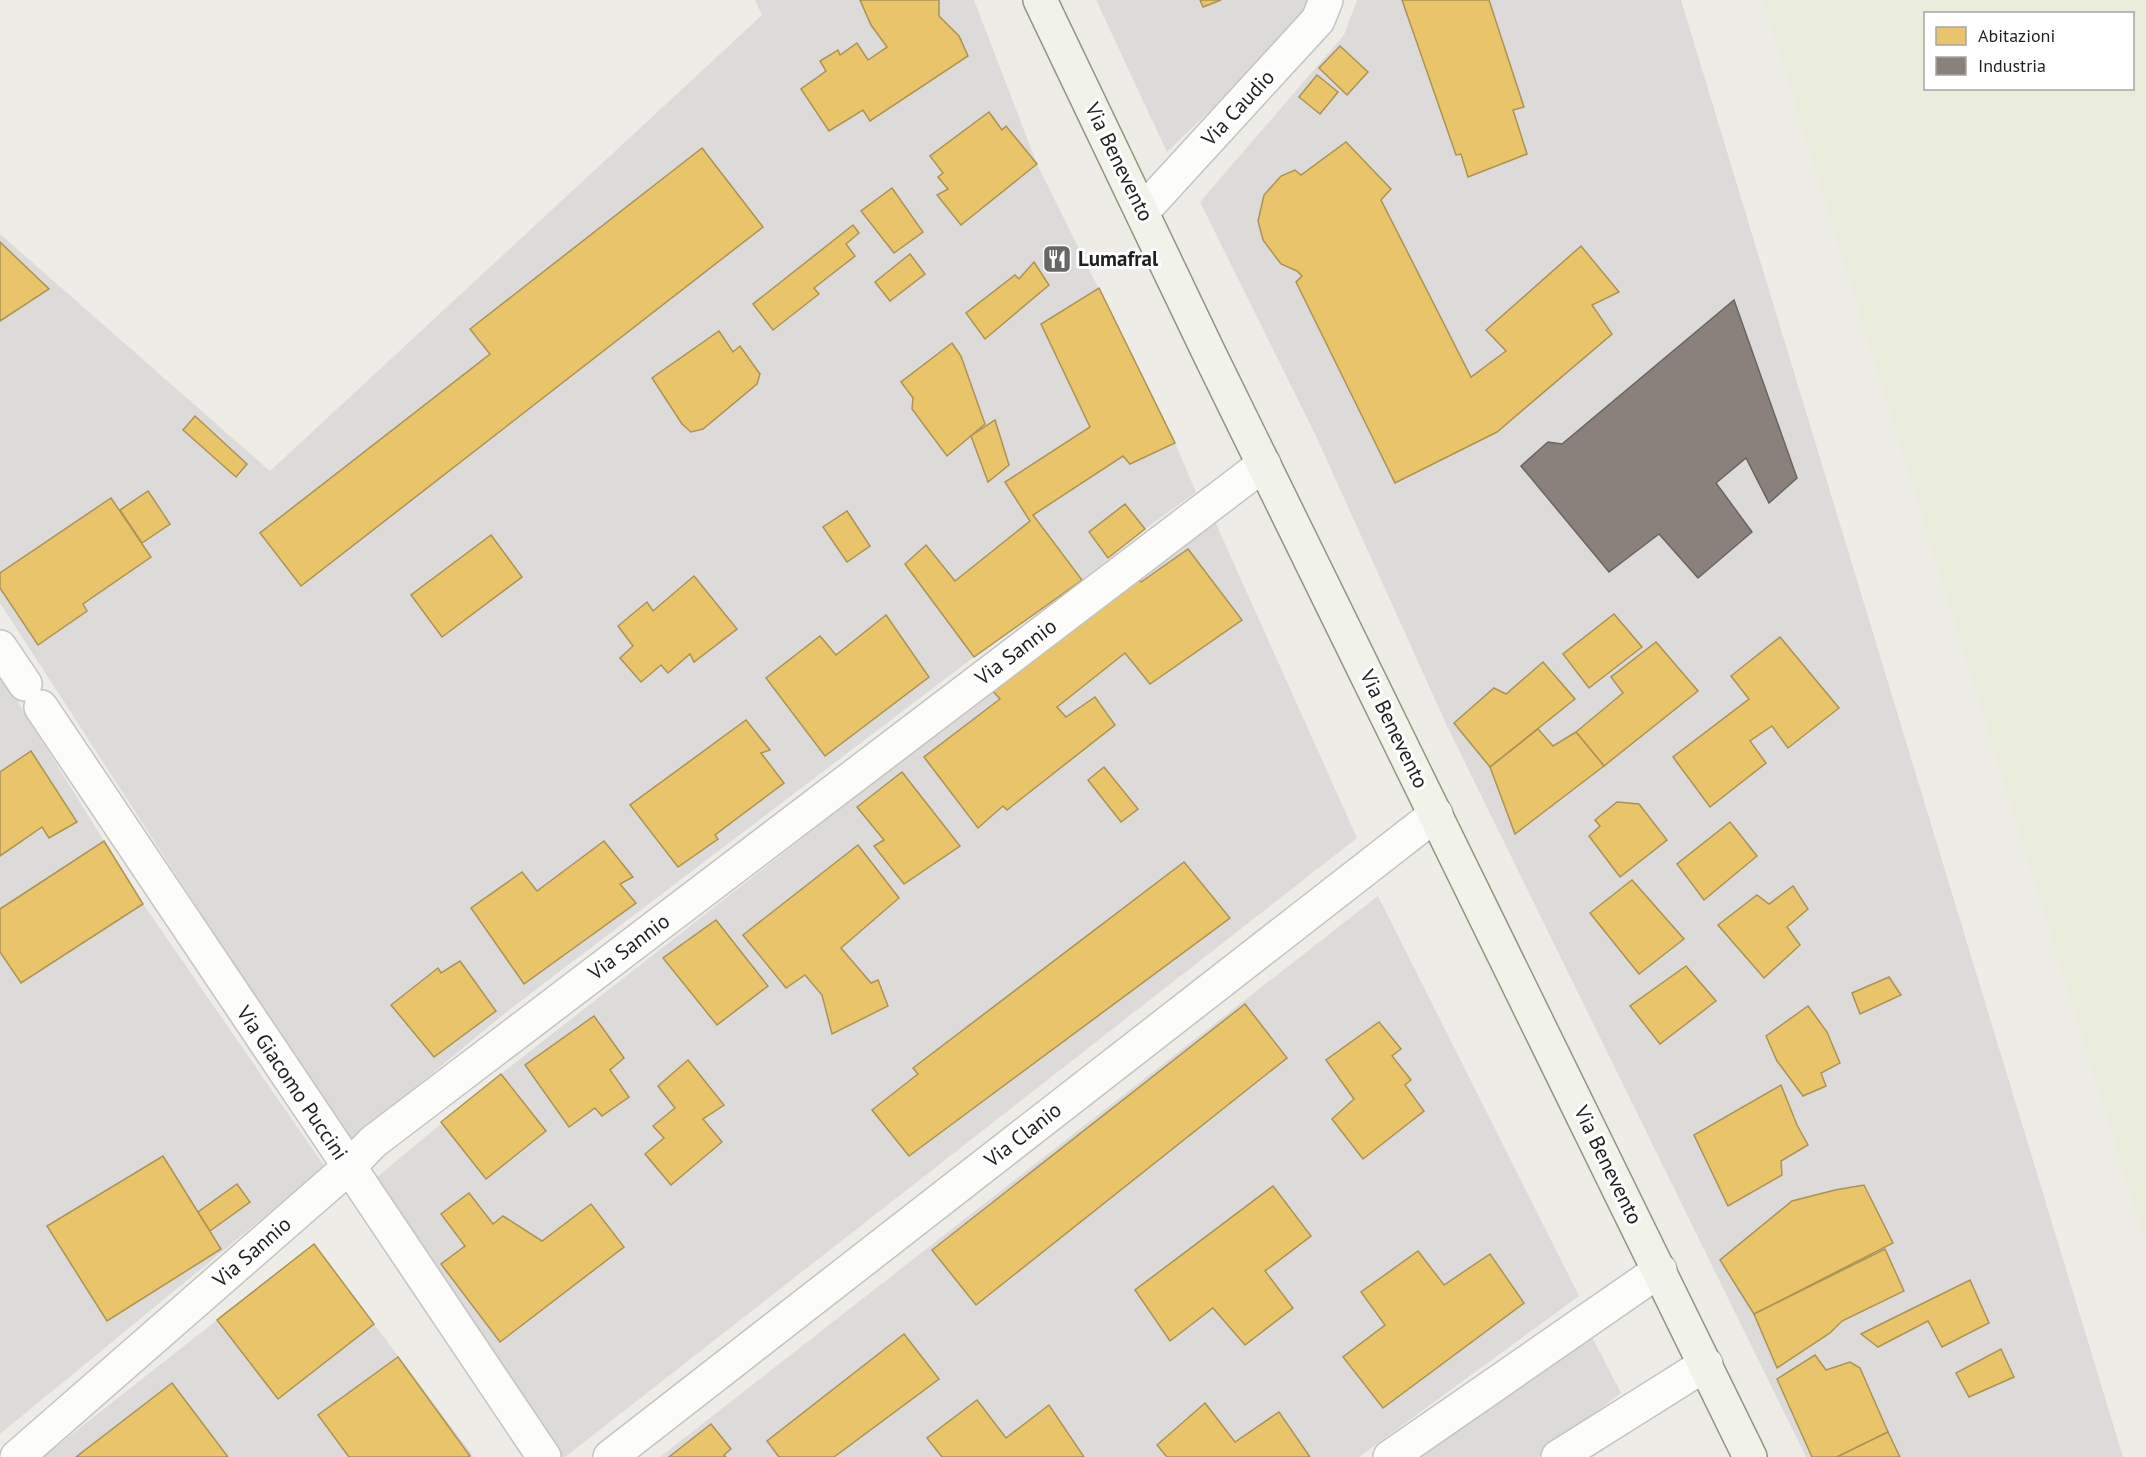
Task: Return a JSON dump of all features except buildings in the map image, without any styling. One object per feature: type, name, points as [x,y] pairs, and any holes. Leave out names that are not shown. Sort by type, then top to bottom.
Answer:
[{"type":"main road","name":"Via Benevento","points":[[1040,0],[1264,464],[1750,1457]]},
{"type":"street","name":"Via Caudio","points":[[1142,212],[1318,20],[1326,0]]},
{"type":"street","name":"Via Sannio","points":[[17,1457],[383,1135],[1264,464]]},
{"type":"street","name":"Via Giacomo Puccini","points":[[0,646],[544,1457]]},
{"type":"street","name":"Via Clanio","points":[[610,1457],[1436,814]]},
{"type":"street","points":[[1390,1457],[1660,1270]]},
{"type":"street","points":[[1558,1457],[1706,1364]]},
{"type":"shaded area","points":[[755,0],[974,0],[1037,164],[1175,443],[1196,492],[1145,529],[1082,580],[974,657],[509,1010],[349,1142],[0,603],[0,234],[270,471],[762,15]]},
{"type":"shaded area","points":[[1096,0],[1311,0],[1309,15],[1167,152]]},
{"type":"shaded area","points":[[1357,0],[1681,0],[2123,1457],[1806,1457],[1448,728],[1315,434],[1200,202],[1344,35]]},
{"type":"shaded area","points":[[1213,517],[1357,838],[565,1457],[562,1457],[371,1182],[501,1074]]},
{"type":"shaded area","points":[[0,673],[143,904],[325,1167],[0,1434]]},
{"type":"shaded area","points":[[1378,896],[1579,1296],[1359,1457],[660,1457]]},
{"type":"shaded area","points":[[314,1244],[474,1457],[43,1457],[217,1320]]},
{"type":"shaded area","points":[[1592,1337],[1621,1393],[1538,1457],[1414,1457]]},
{"type":"green space","points":[[1763,0],[2146,0],[2146,1244]]},
{"type":"place","name":"Lumafral","points":[[1057,259]]}]
